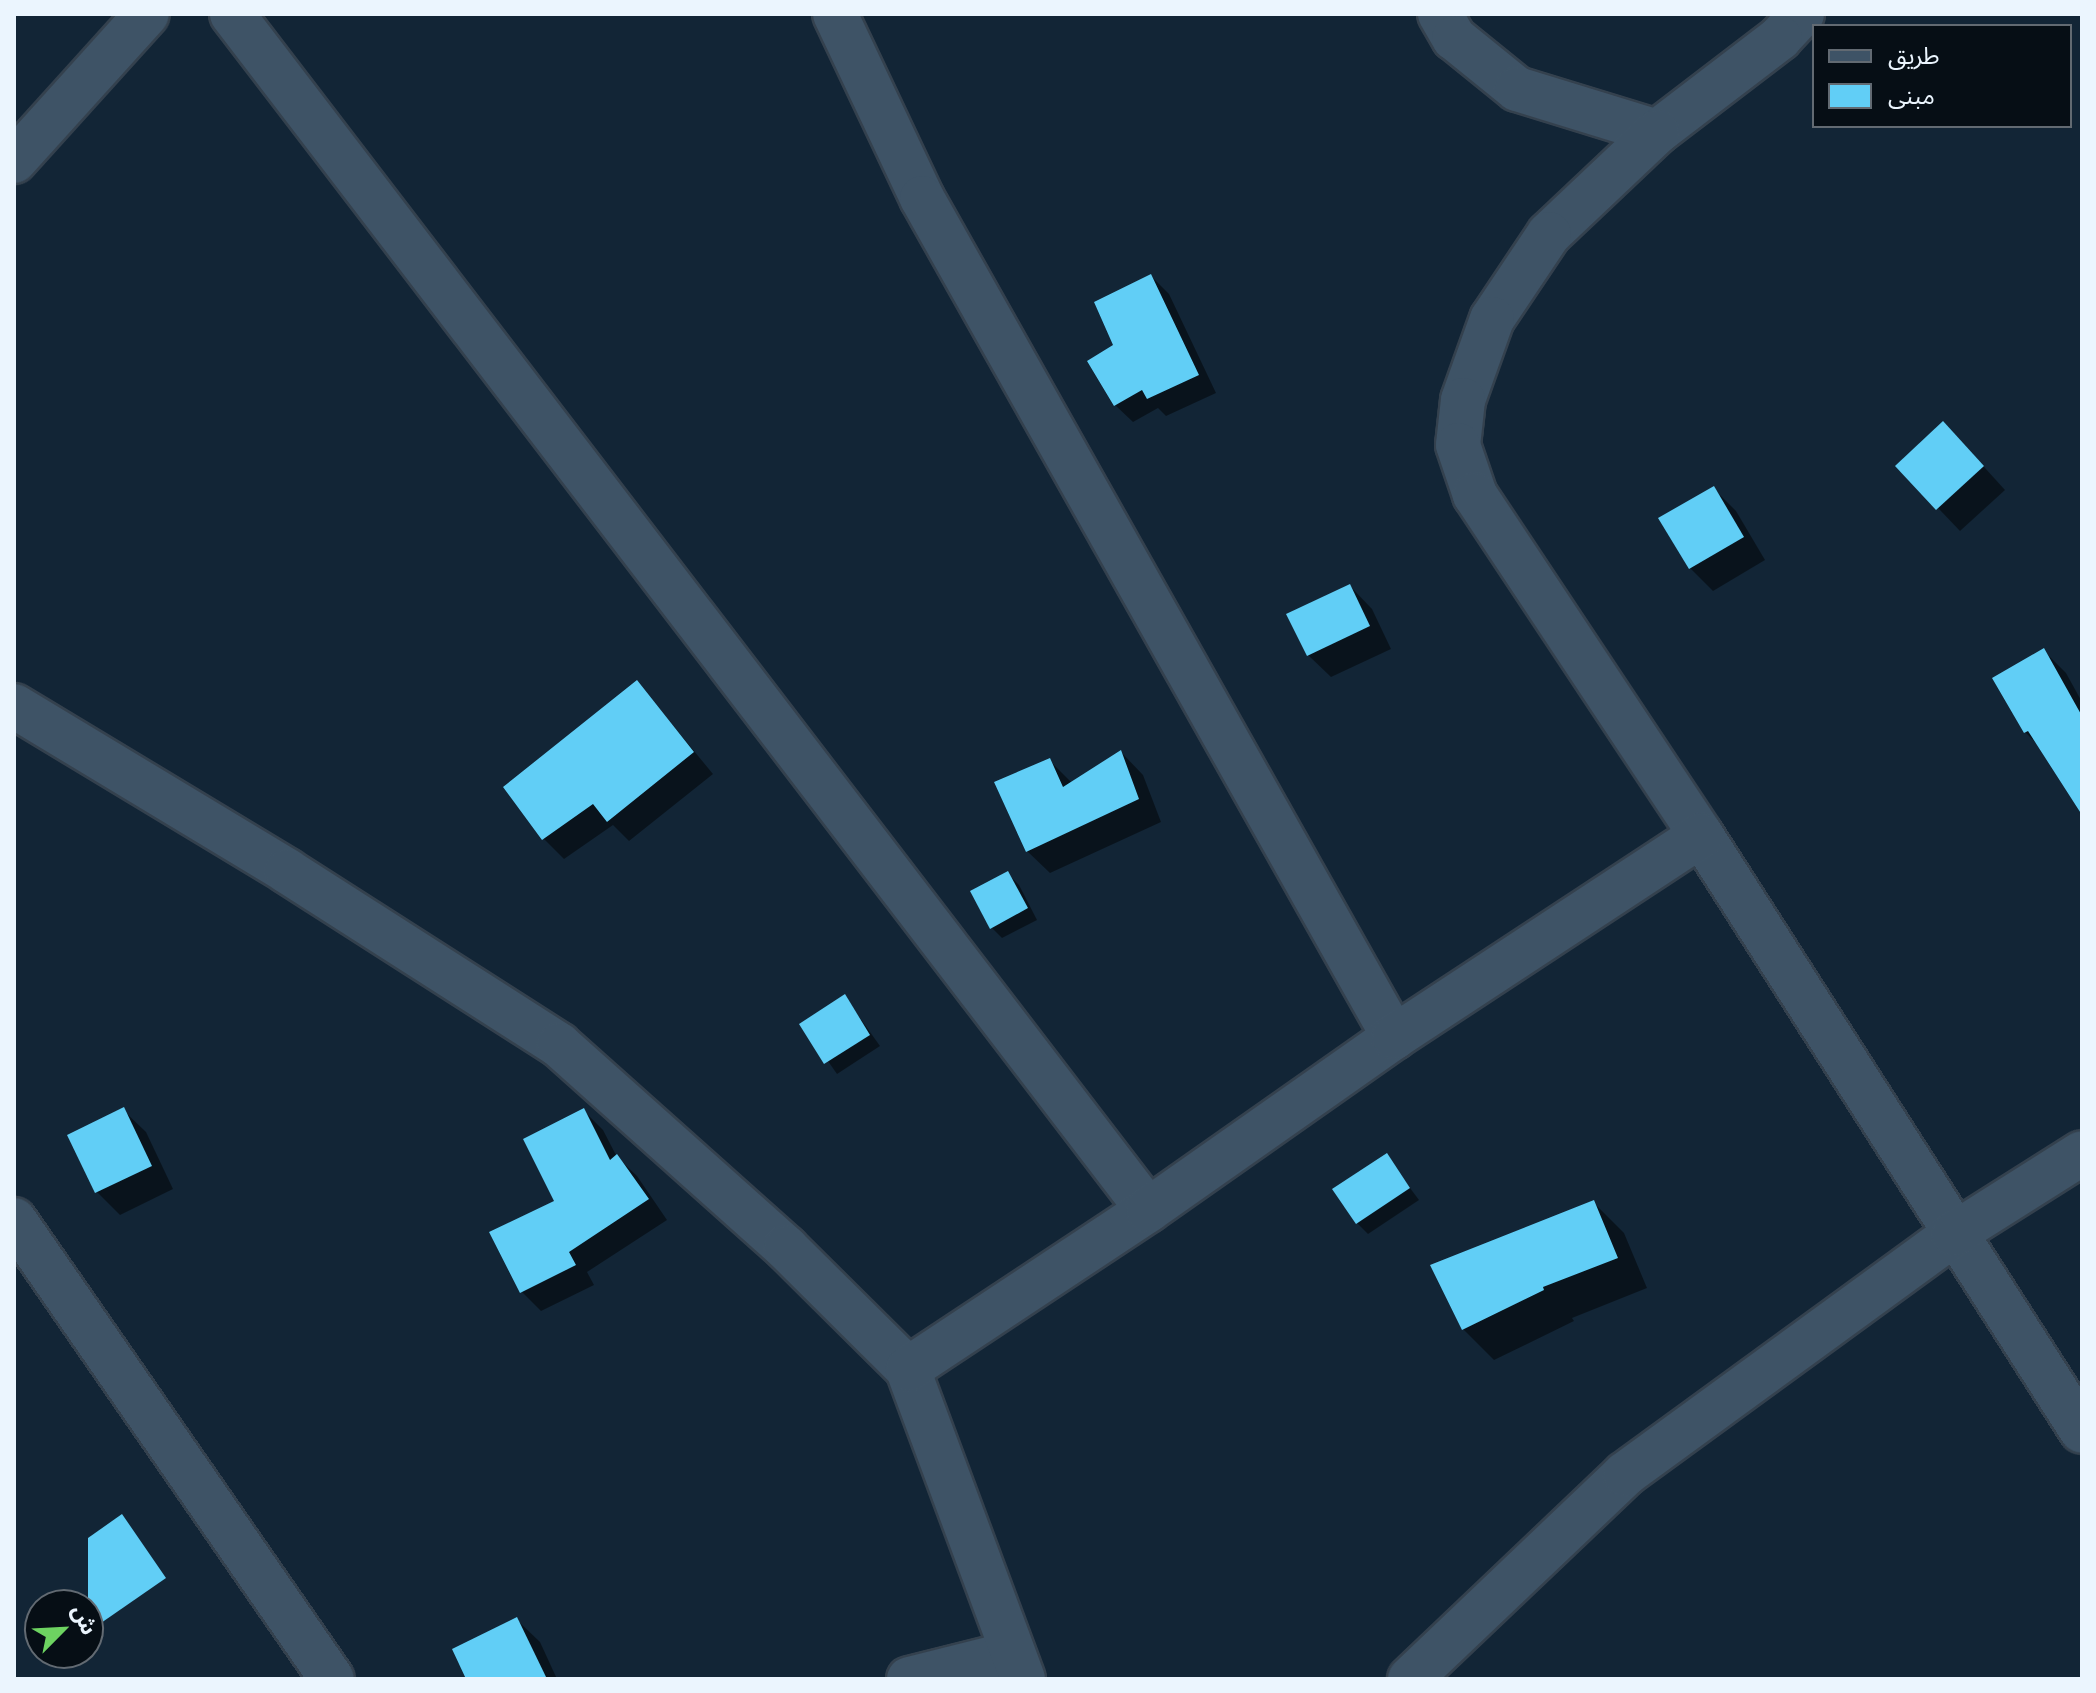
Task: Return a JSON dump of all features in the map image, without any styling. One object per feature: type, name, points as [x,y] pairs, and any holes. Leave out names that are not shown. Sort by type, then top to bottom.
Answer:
[{"type":"street","points":[[14,161],[147,14]]},
{"type":"street","points":[[232,14],[1148,1210]]},
{"type":"street","points":[[835,14],[922,198],[1394,1037]]},
{"type":"street","points":[[1440,14],[1454,38],[1517,89],[1657,132]]},
{"type":"street","points":[[1802,14],[1780,38],[1657,132],[1549,234],[1492,319],[1463,400],[1458,445],[1475,495],[1701,835],[2082,1431]]},
{"type":"street","points":[[14,706],[287,871],[559,1045],[786,1248],[908,1369],[1018,1666],[909,1679]]},
{"type":"street","points":[[908,1369],[1148,1210],[1394,1037],[1701,835]]},
{"type":"street","points":[[1410,1679],[1625,1474],[1954,1234],[2082,1153]]},
{"type":"street","points":[[14,1220],[332,1679]]},
{"type":"building","points":[[1151,274],[1199,375],[1147,399],[1142,390],[1114,406],[1087,361],[1113,345],[1094,302]]},
{"type":"building","points":[[1943,421],[1984,466],[1936,510],[1895,466]]},
{"type":"building","points":[[1714,486],[1744,537],[1689,569],[1658,518]]},
{"type":"building","points":[[1350,584],[1370,626],[1307,656],[1286,614]]},
{"type":"building","points":[[2044,648],[2082,716],[2082,815],[2028,731],[2024,733],[1992,678]]},
{"type":"building","points":[[637,680],[694,752],[607,822],[593,804],[542,840],[503,787]]},
{"type":"building","points":[[1121,750],[1139,799],[1026,852],[994,782],[1050,758],[1063,787]]},
{"type":"building","points":[[1008,871],[1028,908],[990,929],[970,891]]},
{"type":"building","points":[[845,994],[870,1035],[824,1064],[799,1024]]},
{"type":"building","points":[[124,1107],[152,1166],[95,1193],[67,1135]]},
{"type":"building","points":[[584,1108],[610,1160],[617,1154],[649,1199],[569,1252],[576,1265],[520,1293],[489,1232],[554,1201],[523,1139]]},
{"type":"building","points":[[1387,1153],[1410,1188],[1356,1224],[1332,1189]]},
{"type":"building","points":[[1594,1200],[1618,1258],[1543,1287],[1544,1290],[1462,1330],[1430,1265]]},
{"type":"building","points":[[122,1514],[166,1578],[104,1621],[104,1589],[88,1589],[88,1538]]},
{"type":"building","points":[[517,1617],[547,1679],[466,1679],[452,1649]]}]
